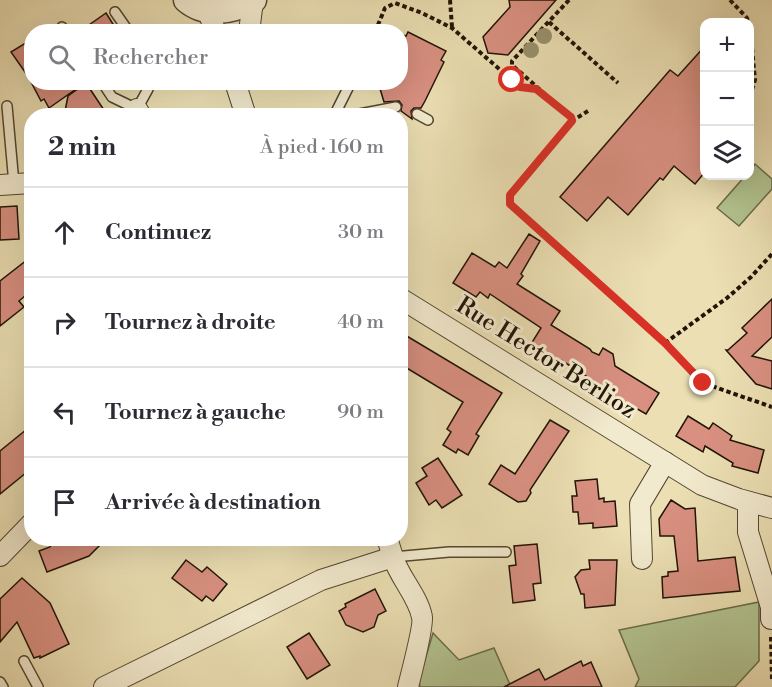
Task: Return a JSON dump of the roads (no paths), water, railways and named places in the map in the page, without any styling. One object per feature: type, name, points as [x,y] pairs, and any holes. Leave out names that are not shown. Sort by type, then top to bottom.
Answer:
[{"type":"street","points":[[203,14],[239,8],[253,0]]},
{"type":"street","points":[[250,24],[253,0]]},
{"type":"street","points":[[238,90],[244,108]]},
{"type":"street","points":[[245,108],[246,90]]},
{"type":"street","name":"Rue Hector Berlioz","points":[[408,303],[702,485],[772,508]]},
{"type":"street","points":[[642,559],[640,504],[665,462]]},
{"type":"street","points":[[748,502],[748,532],[771,606],[771,619]]},
{"type":"street","points":[[0,556],[24,531]]},
{"type":"street","points":[[104,687],[390,548],[397,570],[404,578],[423,618],[408,687]]},
{"type":"lane","points":[[115,12],[123,24]]},
{"type":"lane","points":[[107,90],[112,97],[132,108]]},
{"type":"lane","points":[[141,108],[148,90]]},
{"type":"lane","points":[[338,108],[347,90]]},
{"type":"lane","points":[[7,106],[15,184]]},
{"type":"lane","points":[[391,108],[396,107]]},
{"type":"lane","points":[[417,114],[428,120]]},
{"type":"lane","points":[[390,548],[449,552],[506,552]]},
{"type":"lane","points":[[24,661],[38,687]]},
{"type":"lane","points":[[0,682],[3,687]]}]
